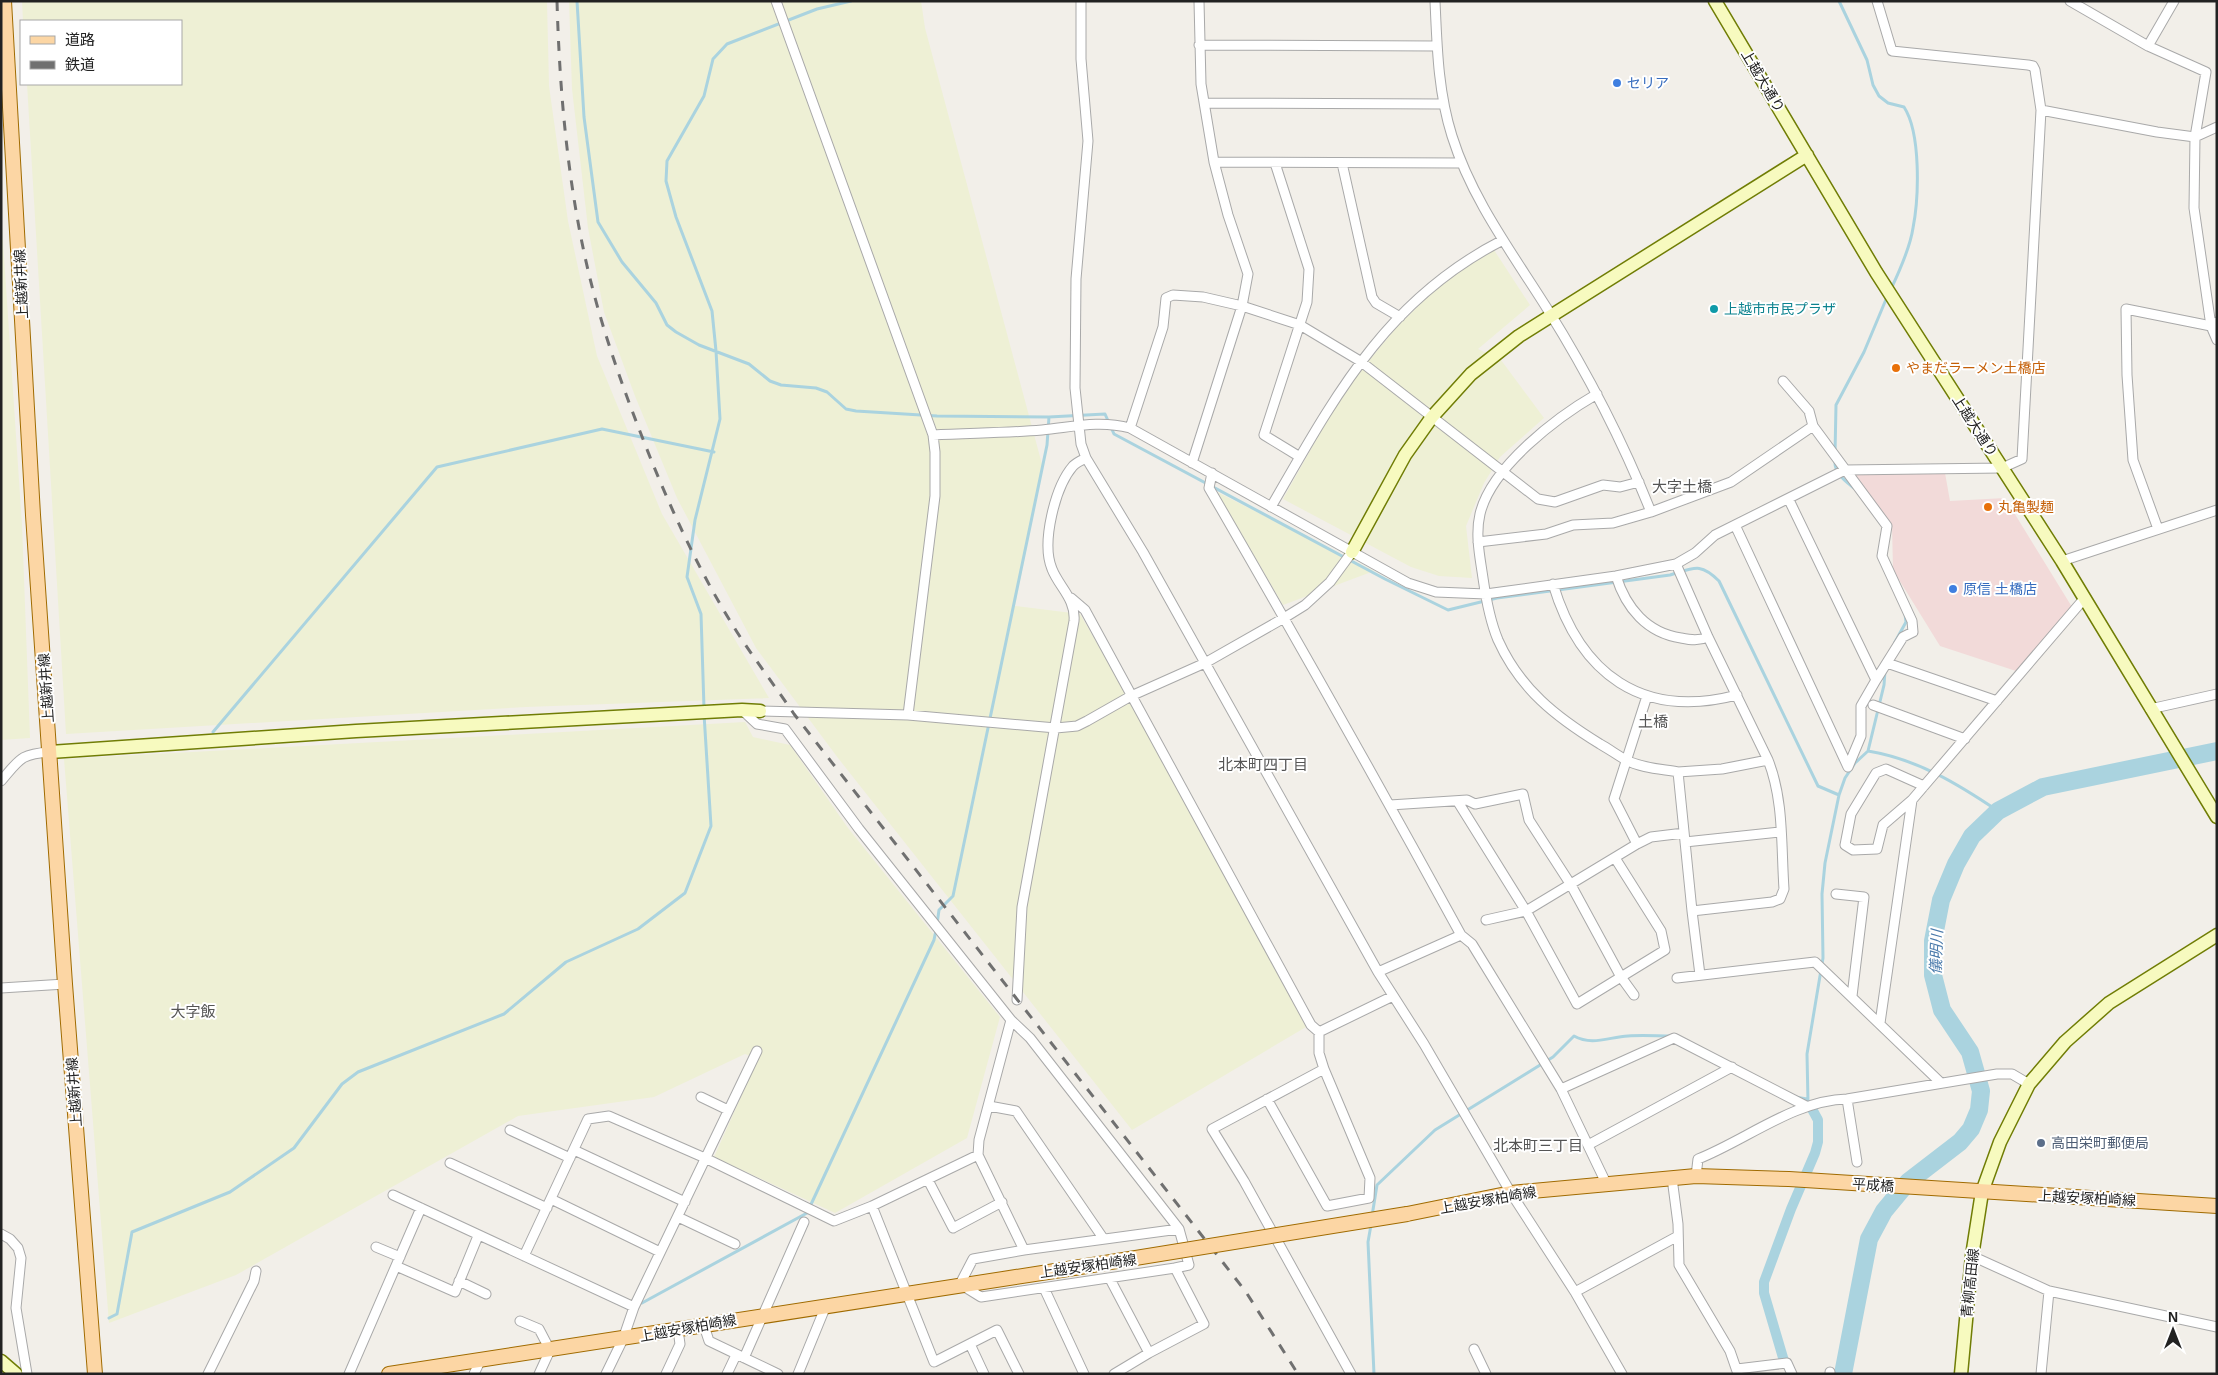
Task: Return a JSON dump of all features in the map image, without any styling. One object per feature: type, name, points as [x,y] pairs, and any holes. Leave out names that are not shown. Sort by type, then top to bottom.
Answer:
[{"type":"main road","name":"上越新井線","points":[[4,1],[33,515],[65,984],[96,1374]]},
{"type":"main road","name":"上越安塚柏崎線","points":[[390,1374],[622,1339],[763,1315],[825,1308],[960,1284],[1074,1268],[1407,1214],[1511,1194],[1606,1183],[1696,1176],[1789,1179]]},
{"type":"main road","name":"平成橋","points":[[1789,1179],[1957,1190]]},
{"type":"main road","name":"上越安塚柏崎線","points":[[1957,1190],[2217,1206]]},
{"type":"street","points":[[776,1],[933,435],[935,496],[908,715]]},
{"type":"street","points":[[1081,1],[1081,59],[1088,141],[1076,279],[1076,388],[1078,424],[1086,458],[1205,663],[1378,972],[1511,1194],[1575,1292],[1622,1374]]},
{"type":"street","points":[[1192,463],[1242,306],[1248,274],[1228,215],[1214,162],[1199,45],[1198,1]]},
{"type":"street","points":[[1435,1],[1437,46],[1444,104],[1472,190],[1552,316],[1597,394],[1639,482],[1651,512]]},
{"type":"street","name":"上越大通り","points":[[1715,1],[1882,280],[2062,561],[2083,600],[2217,817]]},
{"type":"street","points":[[933,435],[1043,430],[1078,424],[1113,424],[1130,428],[1352,552],[1421,588],[1451,594],[1486,594],[1616,576],[1676,564],[1695,553],[1715,535],[1789,500],[1846,470],[2002,468],[2022,459],[2041,110],[2033,66],[1892,51],[1877,1]]},
{"type":"street","points":[[2070,1],[2148,46],[2206,72],[2195,137],[2194,208],[2217,340]]},
{"type":"street","points":[[2148,46],[2174,1]]},
{"type":"street","points":[[1199,45],[1437,46]]},
{"type":"street","points":[[1205,103],[1444,104]]},
{"type":"street","points":[[2041,110],[2157,132],[2195,137],[2217,127]]},
{"type":"street","points":[[1,781],[20,759],[29,754],[356,731],[742,710],[908,715],[1056,728],[1078,726],[1132,696],[1205,663],[1305,605],[1330,582],[1352,552],[1404,455],[1432,417],[1471,374],[1495,353],[1807,155]]},
{"type":"street","points":[[1214,162],[1462,163]]},
{"type":"street","points":[[1275,163],[1309,269],[1310,285],[1300,325],[1264,436],[1300,457]]},
{"type":"street","points":[[1342,163],[1372,297],[1376,303],[1400,317]]},
{"type":"street","points":[[1271,507],[1335,397],[1360,361],[1400,317],[1451,272],[1476,254],[1503,240]]},
{"type":"street","points":[[1130,428],[1163,327],[1166,298],[1168,296],[1203,297],[1242,306],[1300,325],[1360,361],[1538,499],[1555,502],[1604,484],[1620,487],[1639,482]]},
{"type":"street","points":[[2158,529],[2133,460],[2126,375],[2126,309],[2214,324]]},
{"type":"street","points":[[1735,524],[1848,767],[1861,736],[1861,706],[1903,637],[1913,632],[1912,622],[1882,556],[1887,526],[1813,426],[1809,411],[1783,381]]},
{"type":"street","points":[[1597,394],[1542,432],[1493,486],[1480,513],[1478,542],[1492,624],[1499,642],[1520,676],[1533,692],[1561,719],[1626,760],[1678,772],[1722,769],[1768,760]]},
{"type":"street","points":[[1478,542],[1546,534],[1573,525],[1613,523],[1651,512],[1731,482],[1813,426]]},
{"type":"street","points":[[1017,1000],[1022,907],[1056,728],[1075,610],[1051,568],[1048,547],[1055,497],[1074,464],[1086,458]]},
{"type":"street","points":[[1212,473],[1209,488],[1390,805],[1461,935],[1472,944],[1561,1089],[1606,1183]]},
{"type":"street","points":[[1789,500],[1876,680]]},
{"type":"street","points":[[2062,561],[2217,510]]},
{"type":"street","points":[[1676,564],[1708,637],[1768,760],[1778,794],[1784,889],[1780,900],[1692,911]]},
{"type":"street","points":[[1616,576],[1628,604],[1646,624],[1668,636],[1692,640],[1708,637]]},
{"type":"street","points":[[1553,584],[1566,620],[1582,648],[1611,676],[1647,696],[1687,703],[1737,695]]},
{"type":"street","points":[[1069,597],[1085,610],[1311,1024],[1319,1032],[1319,1053],[1324,1069],[1370,1178],[1369,1198],[1327,1206],[1267,1099]]},
{"type":"street","points":[[1924,786],[1886,768],[1876,773],[1851,814],[1844,845],[1852,850],[1877,849],[1883,825],[1912,800],[1965,739],[2083,600]]},
{"type":"street","points":[[1887,663],[1997,701]]},
{"type":"street","points":[[2150,709],[2217,694]]},
{"type":"street","points":[[1637,844],[1614,799],[1647,696]]},
{"type":"street","points":[[1873,705],[1965,739]]},
{"type":"street","points":[[742,710],[757,724],[785,729],[859,829],[1011,1020],[1030,1038],[1179,1229],[1189,1265],[1110,1279],[981,1297],[960,1284],[972,1259],[1103,1238],[1179,1229]]},
{"type":"street","points":[[1678,772],[1700,975]]},
{"type":"street","points":[[1390,805],[1467,800],[1475,804],[1523,794],[1529,820],[1571,885],[1621,976],[1634,995]]},
{"type":"street","points":[[1880,1023],[1912,800]]},
{"type":"street","points":[[1458,802],[1526,911],[1577,1004],[1665,950],[1661,932],[1615,858]]},
{"type":"street","points":[[1486,920],[1526,911],[1651,837],[1684,838],[1780,832]]},
{"type":"street","points":[[1836,894],[1864,897],[1852,996]]},
{"type":"street","points":[[1378,972],[1461,935]]},
{"type":"street","name":"青柳高田線","points":[[1962,1374],[1972,1256],[1982,1192],[2000,1142],[2029,1084],[2065,1042],[2109,1003],[2217,935]]},
{"type":"street","points":[[1677,978],[1815,962],[1941,1083]]},
{"type":"street","points":[[1,988],[65,984]]},
{"type":"street","points":[[1319,1032],[1393,996]]},
{"type":"street","points":[[1011,1020],[978,1155],[1024,1250]]},
{"type":"street","points":[[1561,1089],[1674,1038],[1806,1106]]},
{"type":"street","points":[[606,1374],[634,1307],[757,1051]]},
{"type":"street","points":[[1588,1145],[1732,1067]]},
{"type":"street","points":[[1324,1069],[1212,1129],[1244,1181],[1351,1374]]},
{"type":"street","points":[[1696,1176],[1698,1159],[1723,1149],[1806,1106],[1826,1099],[1846,1099],[1997,1074],[2012,1074],[2029,1084]]},
{"type":"street","points":[[702,1097],[728,1110]]},
{"type":"street","points":[[1846,1099],[1857,1162]]},
{"type":"street","points":[[989,1106],[1016,1111],[1103,1238]]},
{"type":"street","points":[[524,1256],[588,1119],[609,1116],[706,1158],[834,1221],[872,1206],[978,1155]]},
{"type":"street","points":[[510,1130],[685,1202]]},
{"type":"street","points":[[450,1163],[547,1208]]},
{"type":"street","points":[[1672,1178],[1679,1265],[1730,1351],[1737,1372],[1787,1363],[1792,1374]]},
{"type":"street","points":[[928,1180],[953,1228],[1002,1202]]},
{"type":"street","points":[[393,1195],[634,1307]]},
{"type":"street","points":[[552,1199],[660,1252]]},
{"type":"street","points":[[872,1206],[934,1362],[997,1330],[1019,1374]]},
{"type":"street","points":[[349,1374],[421,1208]]},
{"type":"street","points":[[678,1217],[735,1244]]},
{"type":"street","points":[[728,1374],[763,1315],[804,1222]]},
{"type":"street","points":[[1,1234],[10,1239],[21,1258],[16,1308],[27,1374]]},
{"type":"street","points":[[376,1246],[398,1261],[454,1292],[478,1236]]},
{"type":"street","points":[[1575,1292],[1678,1236]]},
{"type":"street","points":[[1972,1256],[2049,1291],[2217,1327]]},
{"type":"street","points":[[1114,1374],[1148,1353],[1204,1324],[1175,1268]]},
{"type":"street","points":[[208,1374],[254,1281],[256,1270]]},
{"type":"street","points":[[1110,1279],[1148,1353]]},
{"type":"street","points":[[459,1281],[486,1294]]},
{"type":"street","points":[[1044,1288],[1084,1374]]},
{"type":"street","points":[[2041,1374],[2049,1291]]},
{"type":"street","points":[[798,1374],[825,1308]]},
{"type":"street","points":[[520,1321],[539,1329],[550,1350],[539,1374]]},
{"type":"street","points":[[704,1326],[709,1341],[774,1373]]},
{"type":"street","points":[[666,1374],[680,1344],[678,1330]]},
{"type":"street","points":[[970,1344],[984,1374]]},
{"type":"street","points":[[1474,1349],[1486,1374]]},
{"type":"street","points":[[1,1361],[16,1374]]},
{"type":"street","points":[[474,1374],[480,1361]]},
{"type":"shaded area","points":[[1945,473],[1950,501],[2005,498],[2072,607],[2016,671],[1940,646],[1893,570],[1892,525],[1855,477],[1856,475]]},
{"type":"green space","points":[[22,1],[547,1],[549,86],[568,221],[597,356],[662,514],[769,698],[526,707],[66,734],[27,85],[182,85],[182,20],[23,20]]},
{"type":"green space","points":[[569,1],[921,1],[925,28],[1043,468],[1015,606],[1080,614],[1162,756],[1306,1027],[1132,1130],[838,758],[756,648],[677,498],[635,396],[604,312],[588,228],[572,89]]},
{"type":"green space","points":[[1,212],[22,525],[30,738],[1,740]]},
{"type":"green space","points":[[1494,250],[1530,305],[1478,349],[1501,360],[1544,418],[1500,457],[1484,483],[1466,526],[1472,578],[1439,576],[1411,567],[1283,499],[1343,392],[1396,328],[1449,276]]},
{"type":"green space","points":[[1217,492],[1374,571],[1283,605]]},
{"type":"green space","points":[[745,722],[753,737],[790,745],[848,828],[1000,1017],[967,1138],[835,1213],[714,1157],[758,1059],[745,1054],[654,1097],[518,1116],[236,1275],[109,1323],[64,759]]},
{"type":"waterway","points":[[577,1],[584,117],[598,222],[622,262],[656,303],[667,325],[676,332],[699,345],[749,364],[770,381],[781,385],[816,388],[827,392],[846,409],[856,411],[937,416],[1049,417],[1105,414],[1114,434],[1385,579],[1448,610],[1497,598],[1670,575],[1696,568],[1707,571],[1719,581],[1818,786],[1839,795]]},
{"type":"waterway","points":[[704,708],[701,614],[687,577],[695,520],[720,419],[716,351],[712,311],[676,217],[666,181],[667,161],[704,96],[713,59],[727,44],[817,9],[851,1]]},
{"type":"waterway","points":[[1839,1],[1867,60],[1873,85],[1879,96],[1888,103],[1904,107],[1910,118],[1916,149],[1917,200],[1912,236],[1891,289]]},
{"type":"waterway","points":[[1835,454],[1836,405],[1864,352],[1887,297]]},
{"type":"waterway","points":[[937,924],[939,910],[953,896],[1047,445],[1049,417]]},
{"type":"waterway","points":[[213,732],[437,467],[602,429],[714,452]]},
{"type":"waterway","points":[[1835,460],[1838,472],[1854,488]]},
{"type":"waterway","points":[[1895,642],[1906,622],[1905,614]]},
{"type":"waterway","points":[[1808,1102],[1807,1054],[1823,958],[1822,894],[1825,863],[1839,795],[1845,778],[1855,763],[1868,751],[1884,685],[1885,671]]},
{"type":"waterway","points":[[109,1318],[117,1314],[132,1232],[230,1192],[294,1148],[342,1084],[358,1072],[504,1014],[566,962],[638,929],[685,893],[711,826],[704,714]]},
{"type":"waterway","points":[[1868,751],[1920,766],[1968,791],[1998,811]]},
{"type":"waterway","name":"儀明川","points":[[1843,1374],[1869,1239],[1884,1211],[1908,1182],[1960,1142],[1971,1129],[1979,1110],[1981,1091],[1970,1052],[1942,1010],[1933,975],[1933,941],[1941,900],[1956,864],[1972,836],[1998,811],[2043,787],[2217,751]]},
{"type":"waterway","points":[[642,1303],[807,1213],[934,940],[936,930]]},
{"type":"waterway","points":[[1372,1216],[1377,1185],[1435,1130],[1553,1057],[1574,1036],[1594,1041],[1628,1036],[1672,1036]]},
{"type":"waterway","points":[[1795,1097],[1807,1099]]},
{"type":"waterway","points":[[1784,1361],[1764,1293],[1764,1282],[1791,1209],[1815,1153],[1818,1142],[1818,1120],[1812,1109]]},
{"type":"waterway","points":[[1371,1225],[1368,1242],[1374,1374]]},
{"type":"railway","points":[[557,1],[558,40],[568,158],[589,274],[610,349],[643,439],[659,479],[700,568],[724,611],[794,714],[1246,1292],[1298,1374]]},
{"type":"place","name":"セリア","points":[[1617,83]]},
{"type":"place","name":"上越市市民プラザ","points":[[1714,309]]},
{"type":"place","name":"やまだラーメン土橋店","points":[[1896,368]]},
{"type":"place","name":"丸亀製麺","points":[[1988,507]]},
{"type":"place","name":"原信 土橋店","points":[[1953,589]]},
{"type":"place","name":"高田栄町郵便局","points":[[2041,1143]]},
{"type":"district","name":"大字土橋","points":[[1682,486]]},
{"type":"district","name":"土橋","points":[[1653,721]]},
{"type":"district","name":"北本町四丁目","points":[[1263,764]]},
{"type":"district","name":"大字飯","points":[[193,1011]]},
{"type":"district","name":"北本町三丁目","points":[[1538,1145]]}]
